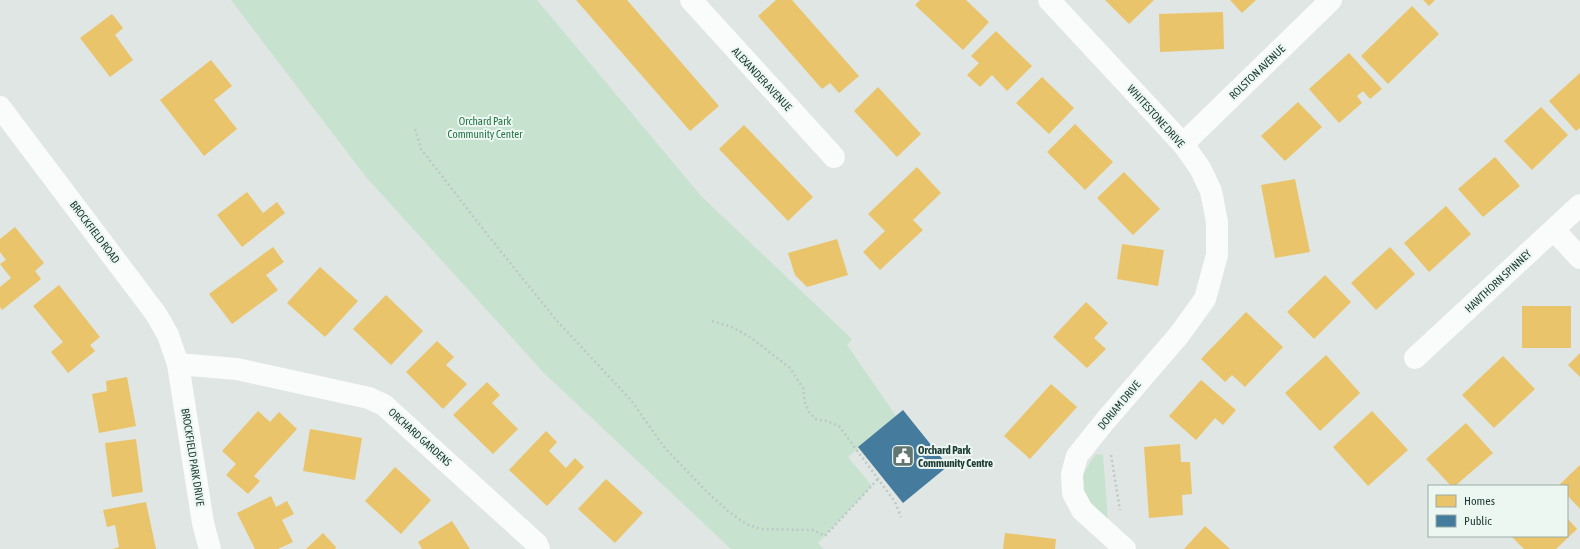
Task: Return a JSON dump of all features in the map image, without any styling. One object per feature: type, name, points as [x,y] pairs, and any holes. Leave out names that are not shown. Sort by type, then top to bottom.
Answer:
[{"type":"street","name":"ALEXANDER AVENUE","points":[[691,0],[834,157]]},
{"type":"street","name":"WHITESTONE DRIVE","points":[[1049,0],[1183,144],[1200,168],[1211,191],[1217,222],[1217,255]]},
{"type":"street","name":"ROLSTON AVENUE","points":[[1183,144],[1331,0]]},
{"type":"street","name":"BROCKFIELD ROAD","points":[[0,107],[156,314],[168,335],[178,364]]},
{"type":"street","name":"HAWTHORN SPINNEY","points":[[1415,358],[1580,205]]},
{"type":"street","points":[[1554,230],[1580,258]]},
{"type":"street","name":"DORIAM DRIVE","points":[[1119,543],[1082,510],[1073,493],[1072,474],[1077,456],[1179,335],[1205,299],[1217,255]]},
{"type":"street","name":"BROCKFIELD PARK DRIVE","points":[[178,364],[203,523],[210,549]]},
{"type":"street","name":"ORCHARD GARDENS","points":[[178,364],[237,369],[369,398],[384,405],[537,544],[539,549]]},
{"type":"path","points":[[415,129],[421,149],[542,303],[630,399],[665,448],[728,511],[746,524],[761,529],[813,530],[825,536],[878,480]]},
{"type":"path","points":[[712,322],[732,327],[750,337],[790,368],[803,388],[804,403],[808,412],[817,420],[827,421],[839,426],[896,502],[901,517]]},
{"type":"path","points":[[1096,432],[1109,448],[1122,525],[1119,543]]},
{"type":"green space","name":"Orchard Park Community Center","points":[[231,0],[537,0],[701,196],[852,339],[847,345],[896,416],[848,457],[872,486],[818,543],[824,549],[731,549],[544,373],[366,177]]},
{"type":"green space","points":[[1096,454],[1103,455],[1108,521],[1088,499],[1082,487],[1084,473]]},
{"type":"building: Homes","points":[[576,0],[627,0],[719,106],[690,131]]},
{"type":"building: Homes","points":[[776,0],[792,0],[859,76],[839,93],[830,83],[822,89],[758,16]]},
{"type":"building: Homes","points":[[920,0],[966,0],[989,22],[963,50],[915,5]]},
{"type":"building: Homes","points":[[1105,0],[1154,0],[1129,24]]},
{"type":"building: Homes","points":[[1230,0],[1256,0],[1242,13]]},
{"type":"building: Homes","points":[[1423,0],[1435,0],[1429,6]]},
{"type":"building: Homes","points":[[1412,6],[1439,34],[1388,84],[1361,56]]},
{"type":"building: Homes","points":[[1223,12],[1224,49],[1160,52],[1159,14]]},
{"type":"building: Homes","points":[[112,14],[123,28],[115,35],[133,60],[110,77],[80,38]]},
{"type":"building: Homes","points":[[996,31],[1032,66],[1007,91],[992,75],[980,87],[967,75],[979,63],[971,56]]},
{"type":"building: Homes","points":[[1349,53],[1382,89],[1370,99],[1363,91],[1357,96],[1362,103],[1339,123],[1309,89]]},
{"type":"building: Homes","points":[[211,60],[232,86],[214,100],[237,129],[204,156],[160,100]]},
{"type":"building: Homes","points":[[1580,73],[1580,128],[1576,131],[1549,101]]},
{"type":"building: Homes","points":[[1042,77],[1074,108],[1049,134],[1016,103]]},
{"type":"building: Homes","points":[[878,87],[921,134],[897,157],[854,111]]},
{"type":"building: Homes","points":[[1298,102],[1322,127],[1285,161],[1261,136]]},
{"type":"building: Homes","points":[[1541,107],[1568,135],[1532,170],[1504,141]]},
{"type":"building: Homes","points":[[1075,124],[1113,162],[1085,190],[1047,152]]},
{"type":"building: Homes","points":[[744,125],[813,197],[788,221],[719,149]]},
{"type":"building: Homes","points":[[1495,157],[1520,186],[1483,217],[1458,189]]},
{"type":"building: Homes","points":[[917,167],[941,193],[913,220],[923,230],[880,270],[863,252],[885,231],[868,214]]},
{"type":"building: Homes","points":[[1124,172],[1160,209],[1133,235],[1097,198]]},
{"type":"building: Homes","points":[[1295,179],[1310,252],[1275,258],[1261,185]]},
{"type":"building: Homes","points":[[247,192],[263,213],[277,202],[285,213],[242,247],[217,215]]},
{"type":"building: Homes","points":[[1446,206],[1471,234],[1429,272],[1404,243]]},
{"type":"building: Homes","points":[[15,227],[44,263],[35,271],[41,279],[2,310],[0,307],[0,287],[11,278],[0,264],[6,260],[0,252],[0,239]]},
{"type":"building: Homes","points":[[837,239],[848,275],[807,287],[795,275],[788,253]]},
{"type":"building: Homes","points":[[1122,244],[1164,250],[1158,286],[1117,279]]},
{"type":"building: Homes","points":[[273,247],[284,262],[266,275],[278,290],[232,324],[209,294]]},
{"type":"building: Homes","points":[[1390,247],[1415,274],[1376,310],[1351,283]]},
{"type":"building: Homes","points":[[320,267],[358,301],[325,337],[287,303]]},
{"type":"building: Homes","points":[[1325,275],[1351,302],[1314,339],[1287,312]]},
{"type":"building: Homes","points":[[59,285],[100,337],[90,345],[95,351],[68,373],[51,352],[63,342],[33,306]]},
{"type":"building: Homes","points":[[386,295],[423,331],[391,365],[353,329]]},
{"type":"building: Homes","points":[[1086,302],[1108,323],[1094,338],[1106,349],[1087,368],[1053,337]]},
{"type":"building: Homes","points":[[1522,306],[1571,306],[1571,348],[1522,348]]},
{"type":"building: Homes","points":[[1246,312],[1283,347],[1245,387],[1232,375],[1225,382],[1201,359]]},
{"type":"building: Homes","points":[[437,341],[454,357],[446,365],[467,384],[443,409],[406,372]]},
{"type":"building: Homes","points":[[1580,353],[1580,377],[1568,365]]},
{"type":"building: Homes","points":[[1326,355],[1360,393],[1320,431],[1285,393]]},
{"type":"building: Homes","points":[[1503,356],[1535,389],[1494,428],[1462,395]]},
{"type":"building: Homes","points":[[127,377],[136,426],[99,433],[92,394],[107,391],[106,381]]},
{"type":"building: Homes","points":[[1201,380],[1236,410],[1223,425],[1215,418],[1196,440],[1169,416]]},
{"type":"building: Homes","points":[[487,382],[500,395],[492,403],[518,429],[493,454],[453,415]]},
{"type":"building: Homes","points":[[1051,384],[1077,407],[1030,459],[1004,436]]},
{"type":"building: Homes","points":[[258,411],[270,422],[279,412],[297,429],[254,476],[260,481],[248,494],[226,475],[236,464],[222,451]]},
{"type":"building: Homes","points":[[1372,411],[1408,450],[1368,486],[1333,447]]},
{"type":"building: Homes","points":[[1466,423],[1493,453],[1456,485],[1450,485],[1426,459]]},
{"type":"building: Homes","points":[[310,429],[362,438],[355,480],[303,471]]},
{"type":"building: Homes","points":[[546,431],[557,442],[549,451],[566,468],[575,458],[584,467],[547,506],[509,470]]},
{"type":"building: Homes","points":[[136,439],[143,492],[112,497],[105,443]]},
{"type":"building: Homes","points":[[1180,444],[1181,462],[1190,462],[1192,494],[1182,495],[1183,515],[1149,518],[1144,447]]},
{"type":"building: Homes","points":[[1580,465],[1580,509],[1568,496],[1568,485],[1559,485]]},
{"type":"building: Homes","points":[[395,467],[431,500],[401,534],[365,501]]},
{"type":"building: Homes","points":[[606,479],[643,513],[615,543],[578,509]]},
{"type":"building: Homes","points":[[271,496],[276,507],[287,501],[294,514],[282,520],[293,542],[278,549],[255,549],[237,513]]},
{"type":"building: Homes","points":[[146,502],[156,549],[112,549],[119,547],[115,525],[107,527],[103,510]]},
{"type":"building: Homes","points":[[1568,519],[1577,529],[1556,549],[1524,549],[1512,537],[1568,537]]},
{"type":"building: Homes","points":[[452,521],[470,549],[422,549],[418,542]]},
{"type":"building: Homes","points":[[1205,526],[1230,549],[1184,549]]},
{"type":"building: Homes","points":[[323,533],[336,547],[335,549],[306,549]]},
{"type":"building: Homes","points":[[1005,533],[1056,539],[1055,549],[1003,549]]},
{"type":"building: Public","name":"Orchard Park Community Centre","points":[[903,410],[948,466],[903,503],[858,447]]},
{"type":"place","name":"Orchard Park Community Centre","points":[[903,456]]}]
